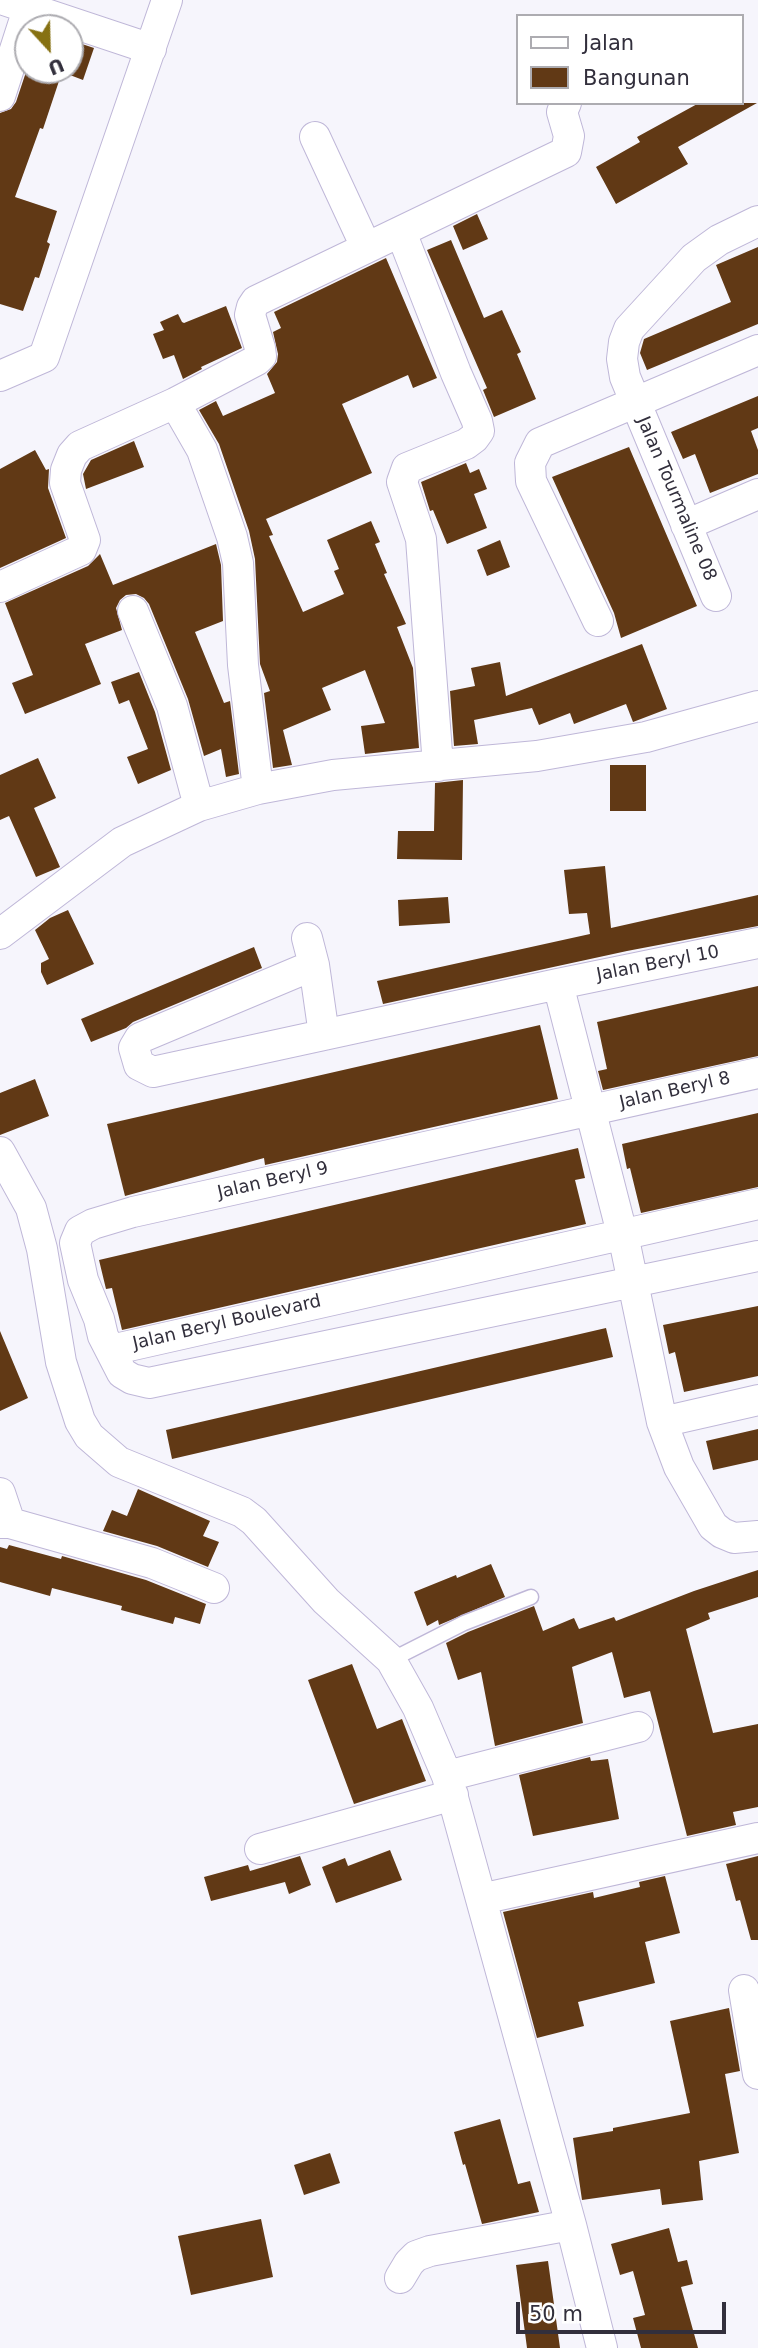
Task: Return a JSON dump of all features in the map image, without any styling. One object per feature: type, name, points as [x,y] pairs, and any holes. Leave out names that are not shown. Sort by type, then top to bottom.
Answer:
[{"type":"street","points":[[0,376],[44,357],[167,0]]},
{"type":"street","points":[[0,96],[21,3],[151,49]]},
{"type":"street","points":[[0,587],[81,550],[85,540],[65,484],[66,470],[72,455],[80,446],[175,403],[261,356],[250,315],[251,307],[256,301],[566,152],[569,136],[562,112],[564,105]]},
{"type":"street","points":[[315,137],[366,247]]},
{"type":"street","name":"Jalan Tourmaline 08","points":[[716,596],[625,377],[622,359],[629,329],[694,258],[719,240],[758,221]]},
{"type":"street","points":[[401,232],[479,430],[474,438],[466,443],[407,468],[402,482],[421,538],[438,766]]},
{"type":"street","points":[[598,621],[531,481],[530,463],[540,443],[758,350]]},
{"type":"street","points":[[175,403],[202,450],[238,563],[243,665],[258,789]]},
{"type":"street","points":[[686,525],[758,494]]},
{"type":"street","points":[[133,611],[172,706],[199,806]]},
{"type":"street","points":[[0,934],[121,842],[199,806],[258,789],[333,775],[537,756],[633,739],[758,706]]},
{"type":"street","name":"Jalan Beryl 10","points":[[558,984],[758,943]]},
{"type":"street","points":[[324,1035],[311,952],[140,1038],[134,1048],[139,1065],[153,1072],[324,1035],[558,984],[628,1259],[662,1422],[679,1467],[713,1526],[722,1534],[743,1539],[758,1536]]},
{"type":"street","name":"Jalan Beryl 8","points":[[592,1110],[758,1073]]},
{"type":"street","name":"Jalan Beryl 9","points":[[111,1350],[103,1336],[75,1243],[80,1231],[93,1224],[133,1212],[592,1110]]},
{"type":"street","points":[[0,1152],[31,1208],[61,1362],[80,1421],[89,1436],[119,1462],[242,1512],[254,1521],[326,1601],[391,1660],[418,1708],[450,1786],[571,2225],[602,2348]]},
{"type":"street","name":"Jalan Beryl Boulevard","points":[[758,1204],[628,1259],[149,1383],[132,1379],[122,1373],[111,1350],[628,1259],[758,1256]]},
{"type":"street","points":[[662,1422],[758,1400]]},
{"type":"street","points":[[0,1493],[5,1523],[152,1563],[214,1588]]},
{"type":"street","points":[[260,1849],[638,1727]]},
{"type":"street","points":[[481,1899],[758,1838]]},
{"type":"street","points":[[744,1990],[758,2074]]},
{"type":"street","points":[[400,2278],[416,2256],[430,2250],[571,2225]]},
{"type":"lane","points":[[391,1660],[464,1623],[531,1597]]},
{"type":"building","points":[[84,45],[94,48],[84,77]]},
{"type":"building","points":[[22,84],[58,84],[15,197],[57,211],[39,278],[35,277],[23,311],[0,304],[0,113],[11,109]]},
{"type":"building","points":[[757,103],[678,147],[688,164],[616,204],[596,167],[640,142],[637,137],[695,105]]},
{"type":"building","points":[[477,214],[488,239],[463,250],[453,226]]},
{"type":"building","points":[[451,240],[484,318],[502,310],[521,352],[517,354],[536,399],[494,417],[483,390],[487,388],[427,250]]},
{"type":"building","points":[[758,247],[758,324],[647,370],[640,353],[644,339],[731,302],[716,265]]},
{"type":"building","points":[[386,258],[437,378],[413,388],[408,375],[342,404],[372,473],[266,519],[273,535],[269,536],[303,612],[344,594],[334,571],[339,569],[327,540],[371,521],[380,542],[375,544],[387,573],[384,574],[406,624],[397,627],[413,668],[419,748],[365,754],[361,726],[385,723],[365,670],[322,688],[331,710],[283,730],[292,765],[273,768],[264,693],[270,691],[260,664],[255,559],[249,531],[219,444],[199,410],[216,401],[223,416],[275,393],[267,374],[277,362],[273,332],[281,328],[274,312]]},
{"type":"building","points":[[226,306],[242,348],[201,367],[202,369],[183,379],[174,355],[163,359],[153,334],[164,330],[160,322],[178,314],[184,323]]},
{"type":"building","points":[[758,396],[758,428],[751,431],[758,450],[758,474],[710,493],[695,454],[683,459],[671,432]]},
{"type":"building","points":[[134,441],[144,467],[86,489],[83,474],[91,460]]},
{"type":"building","points":[[629,447],[697,606],[621,638],[614,613],[552,477]]},
{"type":"building","points":[[35,450],[46,470],[49,469],[48,488],[66,538],[0,568],[0,469]]},
{"type":"building","points":[[466,463],[470,473],[479,469],[487,489],[474,494],[487,528],[447,544],[433,510],[430,511],[421,482]]},
{"type":"building","points":[[500,540],[510,567],[487,576],[477,550]]},
{"type":"building","points":[[216,544],[221,565],[223,621],[195,632],[224,703],[230,701],[239,774],[226,777],[221,749],[204,756],[188,699],[149,604],[136,594],[126,595],[116,608],[122,630],[85,644],[101,684],[25,714],[12,683],[33,675],[5,603],[88,566],[100,554],[113,585]]},
{"type":"building","points":[[642,644],[667,709],[633,722],[626,704],[574,724],[570,713],[539,725],[532,708],[474,720],[478,744],[454,746],[450,691],[475,686],[471,668],[500,662],[506,696]]},
{"type":"building","points":[[139,672],[155,712],[171,770],[138,784],[127,757],[148,749],[129,700],[119,704],[111,682]]},
{"type":"building","points":[[38,758],[56,798],[34,808],[60,867],[36,877],[9,816],[0,820],[0,775]]},
{"type":"building","points":[[610,765],[646,765],[646,811],[610,811]]},
{"type":"building","points":[[463,780],[462,860],[397,859],[398,831],[434,831],[435,783]]},
{"type":"building","points":[[605,866],[611,928],[758,895],[758,926],[627,951],[383,1004],[377,981],[590,934],[587,913],[569,914],[564,870]]},
{"type":"building","points":[[448,897],[450,923],[399,926],[398,900]]},
{"type":"building","points":[[68,910],[94,964],[47,985],[41,972],[41,963],[49,959],[35,930],[50,918]]},
{"type":"building","points":[[254,947],[262,968],[91,1042],[81,1019]]},
{"type":"building","points":[[758,986],[758,1056],[603,1090],[598,1071],[607,1069],[597,1022]]},
{"type":"building","points":[[540,1025],[558,1099],[265,1165],[264,1158],[125,1196],[107,1124]]},
{"type":"building","points":[[35,1079],[49,1116],[0,1135],[0,1093]]},
{"type":"building","points":[[758,1113],[758,1187],[641,1213],[622,1144]]},
{"type":"building","points":[[578,1148],[585,1178],[575,1180],[586,1224],[122,1330],[112,1288],[106,1289],[99,1260]]},
{"type":"building","points":[[758,1306],[758,1376],[684,1392],[675,1352],[669,1354],[663,1325]]},
{"type":"building","points":[[606,1328],[613,1357],[172,1459],[166,1430]]},
{"type":"building","points":[[0,1331],[28,1398],[0,1411]]},
{"type":"building","points":[[758,1429],[758,1460],[713,1470],[706,1441]]},
{"type":"building","points":[[138,1489],[210,1521],[203,1536],[219,1542],[208,1567],[157,1546],[103,1531],[112,1510],[127,1516]]},
{"type":"building","points":[[9,1545],[61,1559],[62,1556],[146,1580],[206,1604],[200,1624],[175,1617],[173,1624],[121,1610],[122,1606],[52,1588],[50,1596],[0,1582],[0,1547],[7,1549]]},
{"type":"building","points":[[491,1564],[505,1597],[439,1625],[438,1620],[427,1626],[414,1592]]},
{"type":"building","points":[[758,1570],[758,1597],[708,1613],[710,1619],[686,1629],[713,1733],[758,1724],[758,1807],[733,1812],[736,1825],[687,1836],[650,1691],[624,1698],[612,1652],[572,1667],[583,1723],[495,1746],[481,1672],[458,1680],[446,1643],[534,1606],[543,1631],[574,1618],[579,1629],[614,1617],[616,1621]]},
{"type":"building","points":[[352,1664],[377,1729],[402,1719],[426,1781],[354,1804],[308,1680]]},
{"type":"building","points":[[590,1757],[591,1761],[608,1759],[619,1819],[533,1836],[519,1775]]},
{"type":"building","points":[[390,1850],[402,1880],[336,1903],[322,1867],[345,1858],[348,1866]]},
{"type":"building","points":[[300,1856],[311,1885],[289,1894],[285,1882],[211,1901],[204,1877],[248,1865],[250,1871]]},
{"type":"building","points":[[758,1856],[758,1940],[751,1940],[726,1864]]},
{"type":"building","points":[[665,1876],[680,1933],[645,1942],[655,1983],[578,2002],[584,2026],[537,2038],[503,1912],[593,1892],[594,1898],[640,1887],[639,1882]]},
{"type":"building","points":[[729,2008],[740,2071],[725,2074],[739,2153],[699,2161],[703,2200],[662,2205],[660,2189],[582,2200],[573,2138],[690,2113],[670,2021]]},
{"type":"building","points":[[500,2119],[518,2184],[530,2181],[539,2212],[482,2224],[454,2132]]},
{"type":"building","points":[[330,2153],[340,2183],[304,2195],[294,2165]]},
{"type":"building","points":[[261,2219],[273,2277],[191,2295],[178,2236]]},
{"type":"building","points":[[669,2228],[678,2262],[687,2260],[693,2284],[681,2287],[698,2348],[641,2348],[633,2318],[645,2315],[633,2271],[620,2275],[611,2244]]},
{"type":"building","points":[[548,2261],[560,2348],[527,2348],[516,2265]]}]
